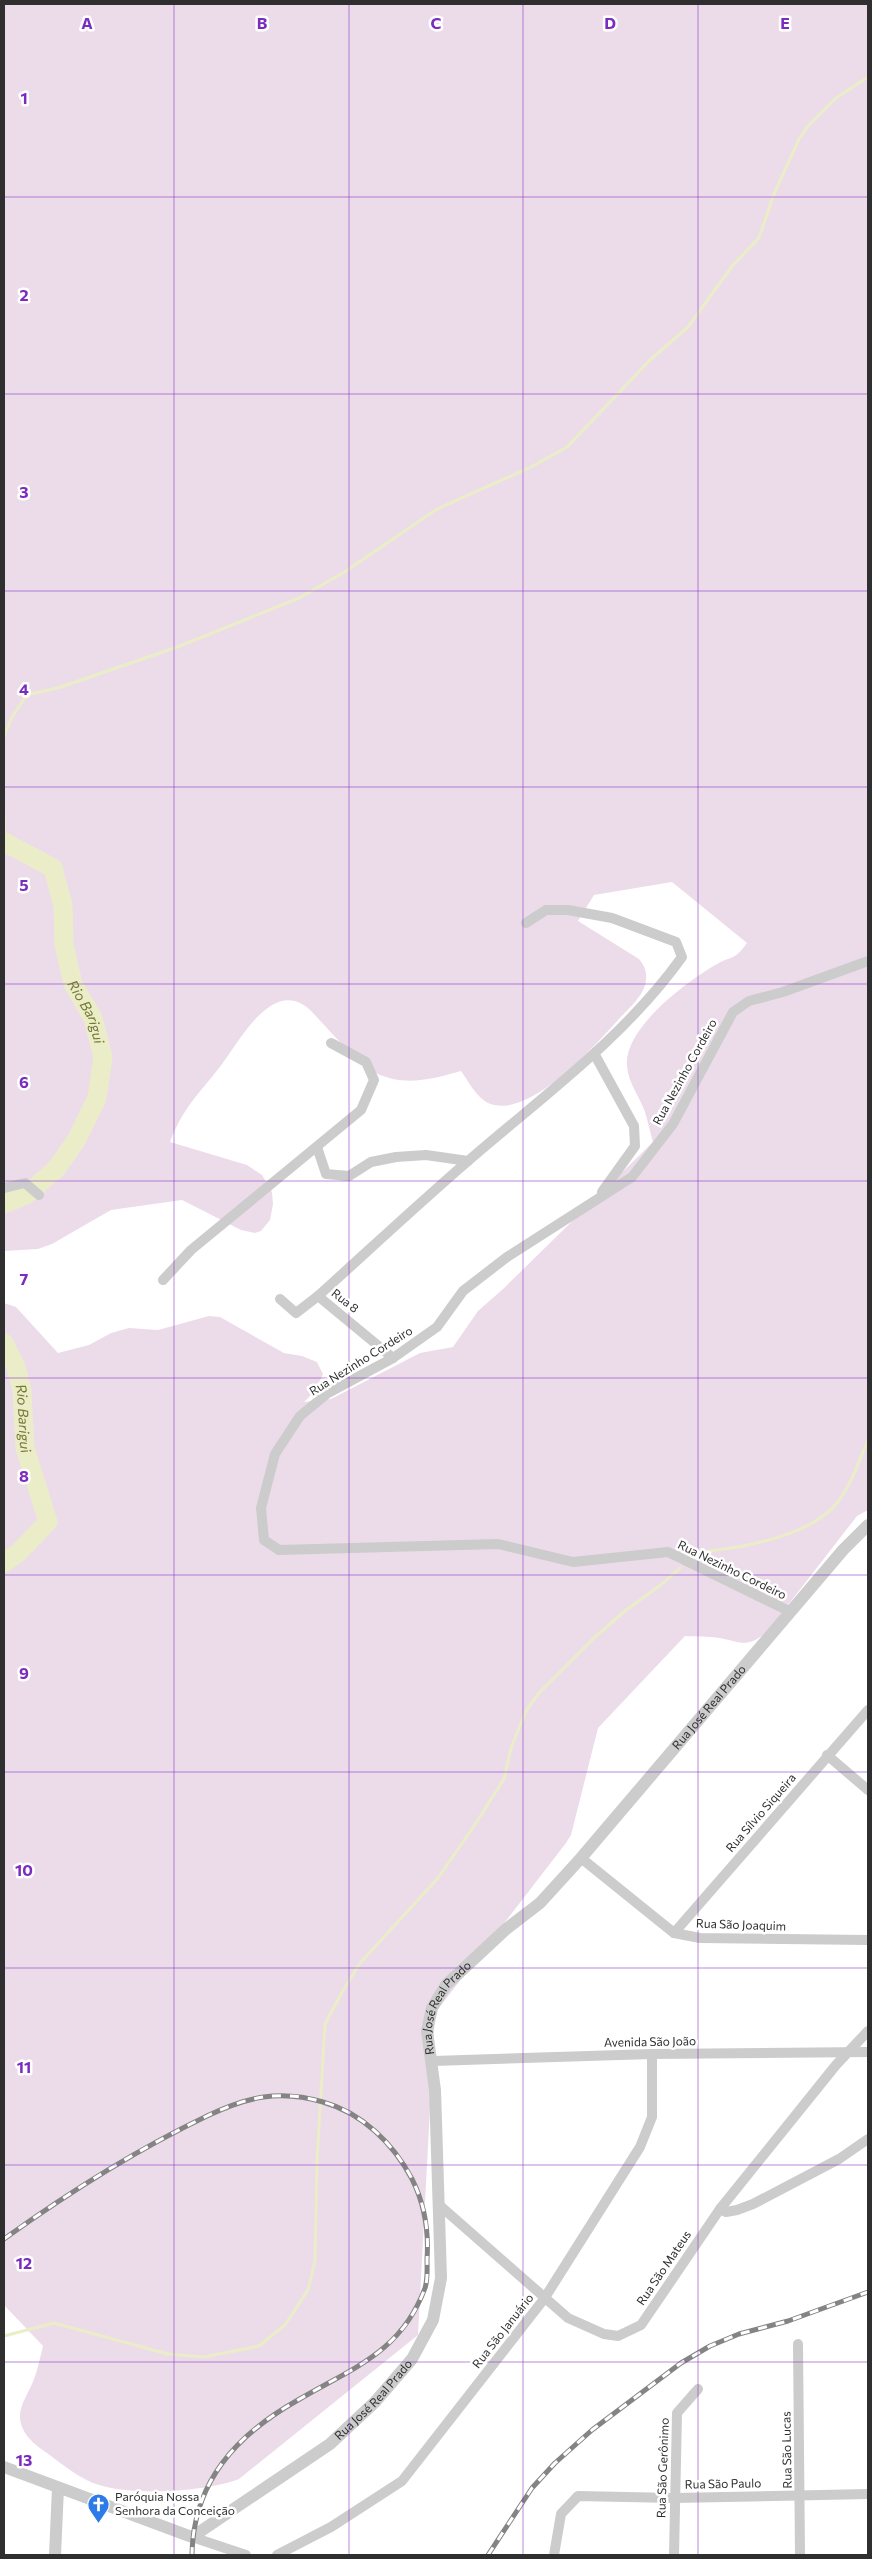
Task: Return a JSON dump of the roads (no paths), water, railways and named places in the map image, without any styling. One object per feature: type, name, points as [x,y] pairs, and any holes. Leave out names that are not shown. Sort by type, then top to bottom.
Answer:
[{"type":"street","points":[[318,1296],[468,1161],[595,1055],[658,989],[682,956],[676,942],[612,918],[568,910],[546,910],[526,923]]},
{"type":"street","name":"Rua Nezinho Cordeiro","points":[[791,1612],[668,1552],[573,1562],[498,1544],[279,1550],[264,1540],[261,1508],[275,1454],[300,1416],[328,1393],[393,1358],[437,1327],[463,1292],[507,1257],[632,1177],[673,1124],[733,1012],[749,1001],[783,992],[868,961]]},
{"type":"street","points":[[163,1280],[191,1250],[361,1110],[374,1080],[366,1062],[330,1043]]},
{"type":"street","points":[[595,1055],[634,1126],[635,1146],[620,1170],[597,1199]]},
{"type":"street","points":[[317,1147],[326,1174],[349,1176],[371,1162],[396,1157],[426,1155],[468,1161]]},
{"type":"street","points":[[4,1188],[25,1183],[39,1195]]},
{"type":"street","name":"Rua 8","points":[[280,1299],[296,1313],[318,1296],[393,1358]]},
{"type":"street","name":"Rua José Real Prado","points":[[192,2537],[330,2444],[375,2402],[412,2359],[433,2320],[441,2278],[432,2061],[427,2031],[432,2008],[446,1984],[505,1930],[540,1902],[581,1858],[842,1550],[868,1525]]},
{"type":"street","name":"Rua Sílvio Siqueira","points":[[674,1934],[827,1755],[868,1710]]},
{"type":"street","points":[[827,1755],[868,1790]]},
{"type":"street","points":[[581,1858],[674,1934]]},
{"type":"street","name":"Rua São Joaquim","points":[[674,1934],[700,1938],[868,1940]]},
{"type":"street","name":"Rua São Mateus","points":[[438,2204],[544,2299],[568,2318],[604,2334],[618,2336],[641,2325],[720,2209],[836,2065],[868,2031]]},
{"type":"street","name":"Avenida São João","points":[[432,2061],[652,2054],[850,2050],[868,2052]]},
{"type":"street","name":"Rua São Januário","points":[[278,2555],[331,2527],[402,2481],[544,2299],[640,2146],[652,2117],[652,2054]]},
{"type":"street","points":[[720,2209],[726,2212],[753,2204],[839,2159],[868,2139]]},
{"type":"street","name":"Rua São Lucas","points":[[798,2344],[800,2555]]},
{"type":"street","name":"Rua São Gerônimo","points":[[674,2555],[677,2413],[698,2388]]},
{"type":"street","points":[[4,2467],[192,2537],[246,2555]]},
{"type":"street","points":[[55,2555],[58,2488]]},
{"type":"street","name":"Rua São Paulo","points":[[554,2555],[561,2514],[578,2496],[674,2498],[868,2494]]},
{"type":"waterway","points":[[4,736],[12,717],[24,699],[31,694],[61,687],[180,646],[299,598],[343,573],[437,509],[531,467],[567,447],[650,360],[688,327],[733,265],[759,238],[774,194],[799,139],[808,126],[836,98],[868,77]]},
{"type":"waterway","points":[[4,814],[5,842]]},
{"type":"waterway","name":"Rio Barigui","points":[[4,842],[53,868],[63,906],[64,945],[73,984],[93,1018],[103,1057],[97,1098],[77,1139],[57,1168],[26,1195],[4,1204]]},
{"type":"waterway","name":"Rio Barigui","points":[[4,1343],[16,1367],[22,1391],[25,1448],[48,1522],[18,1553],[4,1563]]},
{"type":"waterway","points":[[688,1558],[709,1551],[743,1546],[781,1537],[806,1527],[817,1520],[827,1513],[841,1497],[868,1440]]},
{"type":"waterway","points":[[4,2336],[54,2323],[168,2354],[204,2357],[259,2346],[285,2325],[308,2290],[315,2261],[317,2161],[325,2024],[360,1963],[438,1878],[474,1826],[504,1779],[511,1748],[526,1711],[539,1693],[595,1637],[680,1568]]},
{"type":"railway","points":[[4,2239],[53,2205],[154,2143],[222,2109],[264,2097],[292,2096],[307,2098],[337,2107],[351,2114],[375,2131],[386,2142],[396,2153],[412,2179],[420,2198],[427,2238],[427,2281],[415,2310],[389,2344],[356,2368],[276,2414],[237,2445],[222,2463],[200,2505],[194,2529],[192,2555]]},
{"type":"railway","points":[[488,2555],[532,2488],[555,2463],[592,2430],[681,2363],[710,2346],[739,2334],[788,2321],[868,2292]]},
{"type":"place","name":"Paróquia Nossa Senhora da Conceição","points":[[99,2523]]}]
